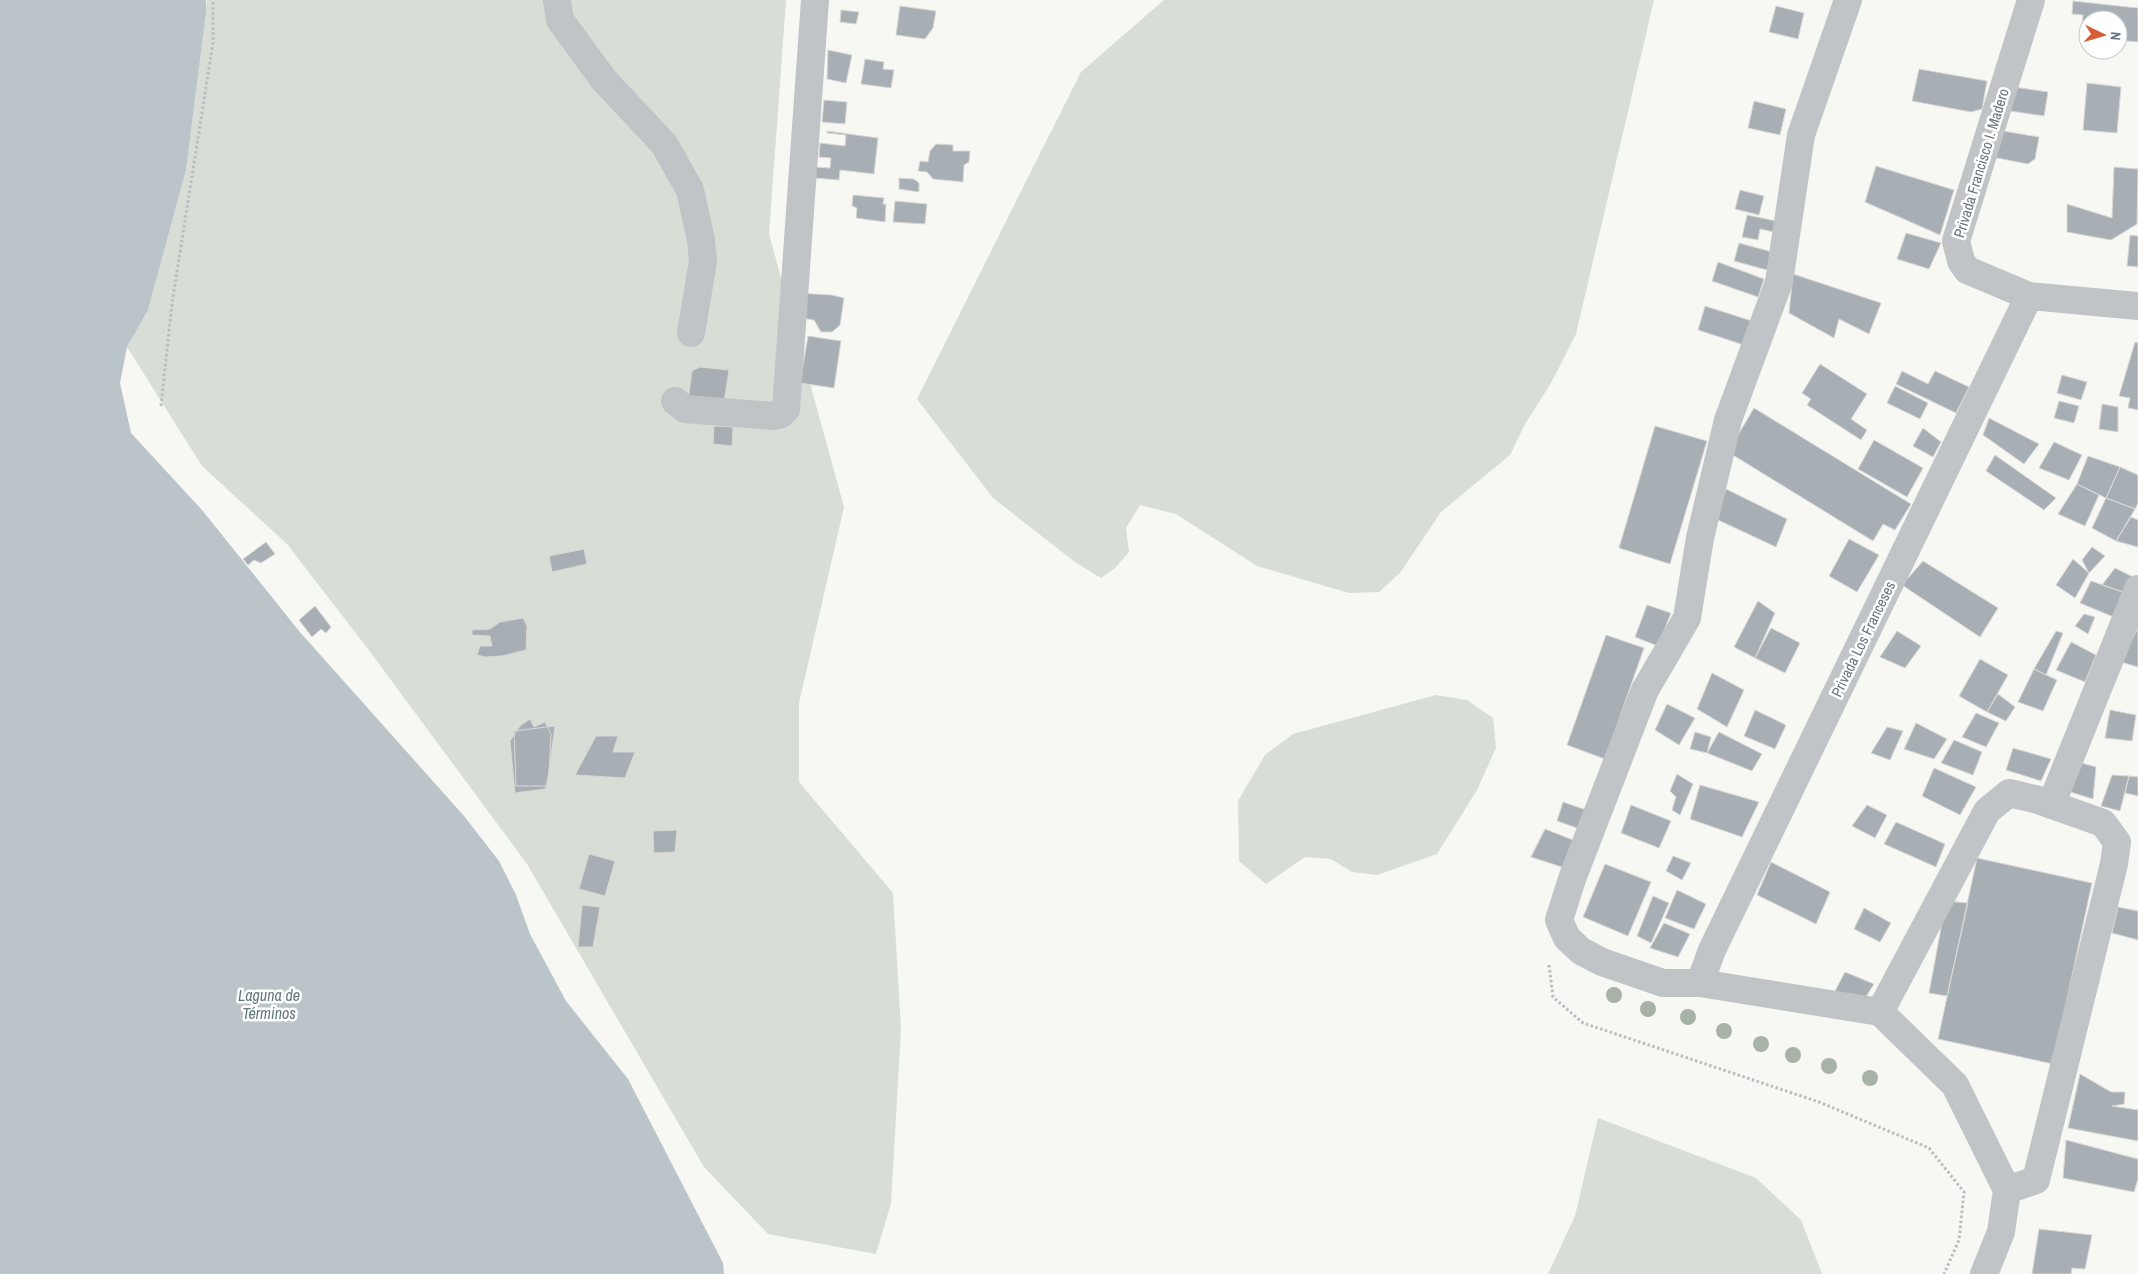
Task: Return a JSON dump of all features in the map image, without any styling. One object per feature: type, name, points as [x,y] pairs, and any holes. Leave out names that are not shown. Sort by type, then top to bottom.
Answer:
[{"type":"street","points":[[557,0],[560,20],[604,80],[664,144],[690,190],[701,240],[703,261],[691,333]]},
{"type":"street","points":[[675,401],[685,409],[774,416],[781,414],[786,409],[815,0]]},
{"type":"street","points":[[1848,0],[1801,135],[1779,282],[1728,420],[1700,538],[1687,618],[1645,690],[1572,879],[1559,920],[1567,938],[1581,951],[1602,962],[1663,982],[1700,982],[1880,1012],[1955,1085],[2007,1190],[2001,1232],[1984,1274]]},
{"type":"street","name":"Privada Francisco I. Madero","points":[[2032,0],[1956,241],[1960,261],[1967,270],[2028,296],[2138,306]]},
{"type":"street","name":"Privada Los Franceses","points":[[1700,982],[1712,950],[2028,296]]},
{"type":"street","points":[[2051,805],[2138,589]]},
{"type":"street","points":[[1880,1012],[1988,811],[2009,793],[2103,823],[2117,842],[2114,864],[2036,1180],[2007,1190]]},
{"type":"path","points":[[160,406],[172,303],[213,43],[213,0]]},
{"type":"path","points":[[1553,997],[1583,1024],[1819,1102],[1929,1148],[1964,1192],[1959,1240],[1944,1274]]},
{"type":"shaded area","points":[[207,0],[786,0],[769,234],[844,507],[799,703],[799,782],[893,893],[901,1029],[891,1203],[876,1254],[768,1234],[704,1167],[527,864],[368,649],[287,544],[202,466],[127,347],[148,310],[186,170]]},
{"type":"shaded area","points":[[1164,0],[1654,0],[1576,334],[1551,383],[1525,424],[1510,455],[1441,512],[1400,573],[1379,592],[1349,593],[1257,566],[1176,514],[1140,505],[1126,528],[1129,552],[1115,568],[1101,578],[1075,562],[993,498],[917,399],[1081,72]]},
{"type":"shaded area","points":[[1436,695],[1467,700],[1493,718],[1496,748],[1477,790],[1437,854],[1377,875],[1352,872],[1331,859],[1305,857],[1266,884],[1239,861],[1238,801],[1265,755],[1293,734]]},
{"type":"shaded area","points":[[1598,1118],[1756,1178],[1801,1220],[1822,1274],[1548,1274],[1575,1216]]},
{"type":"water","name":"Laguna de Términos","points":[[0,0],[206,0],[186,170],[148,310],[127,347],[120,383],[131,433],[202,510],[299,631],[464,816],[499,861],[516,895],[530,934],[566,1001],[628,1079],[723,1263],[724,1274],[0,1274]]},
{"type":"building","points":[[2073,1],[2138,8],[2138,42],[2128,41],[2128,10],[2078,10],[2078,15],[2072,14]]},
{"type":"building","points":[[900,6],[936,11],[933,28],[925,39],[896,35]]},
{"type":"building","points":[[1776,6],[1804,13],[1798,39],[1769,32]]},
{"type":"building","points":[[841,10],[859,12],[856,24],[840,22]]},
{"type":"building","points":[[828,50],[852,55],[846,83],[827,79]]},
{"type":"building","points":[[865,59],[884,62],[883,69],[894,70],[891,88],[861,84]]},
{"type":"building","points":[[1919,69],[1987,81],[1982,109],[1971,112],[1912,101]]},
{"type":"building","points":[[2087,83],[2121,87],[2117,133],[2083,130]]},
{"type":"building","points":[[2007,86],[2048,92],[2044,116],[2003,110]]},
{"type":"building","points":[[824,100],[847,102],[845,124],[822,122]]},
{"type":"building","points":[[1754,101],[1786,109],[1780,135],[1748,128]]},
{"type":"building","points":[[1997,130],[2039,137],[2035,159],[2028,164],[1992,157]]},
{"type":"building","points":[[827,131],[878,138],[874,174],[840,170],[839,180],[815,178],[816,167],[830,168],[831,158],[819,157],[820,143],[845,146],[846,135],[827,133]]},
{"type":"building","points":[[936,144],[953,145],[953,151],[970,151],[969,162],[964,165],[963,182],[933,179],[927,172],[918,171],[920,161],[928,162],[930,151]]},
{"type":"building","points":[[1876,166],[1954,190],[1940,235],[1865,202]]},
{"type":"building","points":[[2114,167],[2138,169],[2137,224],[2111,240],[2067,232],[2067,204],[2112,218]]},
{"type":"building","points":[[899,178],[914,179],[919,183],[919,192],[899,189]]},
{"type":"building","points":[[1740,190],[1764,196],[1759,215],[1735,209]]},
{"type":"building","points":[[853,195],[884,198],[883,204],[886,204],[885,222],[856,218],[857,208],[852,206]]},
{"type":"building","points":[[895,201],[927,204],[925,224],[893,222]]},
{"type":"building","points":[[1747,215],[1776,221],[1774,232],[1760,229],[1758,240],[1742,237]]},
{"type":"building","points":[[1906,233],[1941,243],[1929,269],[1897,259]]},
{"type":"building","points":[[2130,235],[2138,236],[2138,267],[2127,266]]},
{"type":"building","points":[[1739,243],[1772,252],[1767,270],[1734,261]]},
{"type":"building","points":[[1718,262],[1764,279],[1758,297],[1712,281]]},
{"type":"building","points":[[1793,274],[1881,303],[1869,334],[1839,319],[1834,338],[1789,313]]},
{"type":"building","points":[[797,293],[832,295],[844,298],[840,325],[832,332],[821,332],[814,320],[795,317]]},
{"type":"building","points":[[1705,306],[1752,321],[1744,345],[1698,330]]},
{"type":"building","points":[[808,336],[841,341],[834,388],[800,383]]},
{"type":"building","points":[[2135,342],[2138,343],[2138,410],[2128,408],[2130,398],[2119,396]]},
{"type":"building","points":[[1820,364],[1867,394],[1851,419],[1867,430],[1861,440],[1807,405],[1811,399],[1802,393]]},
{"type":"building","points":[[700,367],[729,370],[723,409],[688,400],[692,371]]},
{"type":"building","points":[[1902,371],[1928,384],[1935,371],[1969,387],[1956,413],[1896,384]]},
{"type":"building","points":[[2062,375],[2087,382],[2081,400],[2057,393]]},
{"type":"building","points":[[1895,386],[1928,403],[1920,419],[1887,403]]},
{"type":"building","points":[[2059,401],[2079,406],[2074,423],[2054,418]]},
{"type":"building","points":[[2102,404],[2118,407],[2118,432],[2099,429]]},
{"type":"building","points":[[1754,408],[1911,504],[1895,530],[1883,524],[1873,541],[1728,452]]},
{"type":"building","points":[[1989,418],[2039,444],[2024,464],[1983,435]]},
{"type":"building","points":[[714,426],[733,427],[732,446],[713,444]]},
{"type":"building","points":[[1655,426],[1707,441],[1670,564],[1619,548]]},
{"type":"building","points":[[1923,428],[1941,442],[1933,457],[1913,446]]},
{"type":"building","points":[[1874,440],[1923,468],[1907,497],[1858,469]]},
{"type":"building","points":[[2054,442],[2082,455],[2069,480],[2039,468]]},
{"type":"building","points":[[1995,455],[2056,498],[2044,510],[1986,471]]},
{"type":"building","points":[[2088,456],[2120,467],[2106,498],[2077,484]]},
{"type":"building","points":[[2120,467],[2138,475],[2138,503],[2135,509],[2106,498]]},
{"type":"building","points":[[2077,484],[2099,495],[2085,526],[2058,514]]},
{"type":"building","points":[[1726,489],[1787,519],[1776,547],[1716,519]]},
{"type":"building","points":[[2106,498],[2135,509],[2116,541],[2092,528]]},
{"type":"building","points":[[2131,517],[2138,520],[2138,547],[2116,541]]},
{"type":"building","points":[[1849,539],[1879,555],[1857,592],[1829,576]]},
{"type":"building","points":[[266,542],[275,554],[261,563],[254,560],[248,565],[243,559]]},
{"type":"building","points":[[2092,547],[2105,556],[2089,573],[2082,560]]},
{"type":"building","points":[[584,549],[587,564],[552,572],[549,556]]},
{"type":"building","points":[[2073,559],[2089,573],[2075,598],[2056,585]]},
{"type":"building","points":[[1923,561],[1998,608],[1980,637],[1902,585]]},
{"type":"building","points":[[2115,568],[2133,577],[2126,593],[2102,585]]},
{"type":"building","points":[[2091,581],[2126,593],[2116,618],[2080,603]]},
{"type":"building","points":[[1758,601],[1775,613],[1755,658],[1734,647]]},
{"type":"building","points":[[1647,605],[1671,613],[1658,646],[1635,637]]},
{"type":"building","points":[[315,606],[331,627],[326,633],[321,629],[312,637],[299,620]]},
{"type":"building","points":[[2084,614],[2095,617],[2088,634],[2075,626]]},
{"type":"building","points":[[523,618],[527,626],[526,650],[502,656],[485,657],[477,655],[480,646],[492,646],[490,636],[472,635],[472,630],[490,629],[500,622]]},
{"type":"building","points":[[1771,628],[1800,643],[1785,673],[1755,658]]},
{"type":"building","points":[[2138,628],[2138,667],[2121,662]]},
{"type":"building","points":[[1897,631],[1921,646],[1905,668],[1880,657]]},
{"type":"building","points":[[2056,631],[2063,633],[2046,675],[2034,669]]},
{"type":"building","points":[[1606,635],[1644,648],[1605,759],[1567,745]]},
{"type":"building","points":[[2071,642],[2096,655],[2085,682],[2056,670]]},
{"type":"building","points":[[1980,659],[2008,675],[1987,712],[1959,696]]},
{"type":"building","points":[[2034,669],[2057,680],[2043,711],[2018,702]]},
{"type":"building","points":[[1712,673],[1744,690],[1727,727],[1697,709]]},
{"type":"building","points":[[1998,694],[2015,707],[2006,721],[1987,712]]},
{"type":"building","points":[[1667,704],[1695,718],[1679,745],[1655,730]]},
{"type":"building","points":[[1755,710],[1786,725],[1775,749],[1744,736]]},
{"type":"building","points":[[2110,710],[2136,715],[2132,741],[2105,738]]},
{"type":"building","points":[[1976,713],[1999,723],[1986,747],[1962,737]]},
{"type":"building","points":[[530,719],[534,727],[545,722],[551,734],[549,774],[545,789],[515,793],[510,741],[520,726]]},
{"type":"building","points":[[1916,723],[1947,739],[1934,759],[1904,749]]},
{"type":"building","points":[[555,726],[547,786],[516,786],[514,731]]},
{"type":"building","points":[[1887,727],[1903,731],[1890,760],[1871,753]]},
{"type":"building","points":[[1695,732],[1711,737],[1707,753],[1690,749]]},
{"type":"building","points":[[1719,732],[1762,754],[1752,771],[1707,753]]},
{"type":"building","points":[[596,736],[618,736],[613,752],[635,752],[625,778],[575,775]]},
{"type":"building","points":[[1954,740],[1982,752],[1973,775],[1941,763]]},
{"type":"building","points":[[2013,748],[2051,759],[2041,781],[2006,770]]},
{"type":"building","points":[[2078,762],[2096,767],[2093,799],[2067,791]]},
{"type":"building","points":[[1934,768],[1976,787],[1960,815],[1922,796]]},
{"type":"building","points":[[1677,774],[1693,784],[1680,815],[1672,810],[1676,797],[1670,791]]},
{"type":"building","points":[[2112,775],[2129,776],[2120,811],[2101,806]]},
{"type":"building","points":[[2129,776],[2138,777],[2138,796],[2125,793]]},
{"type":"building","points":[[1700,785],[1759,802],[1742,837],[1690,819]]},
{"type":"building","points":[[1563,802],[1592,812],[1586,831],[1557,821]]},
{"type":"building","points":[[1631,805],[1671,821],[1659,848],[1621,833]]},
{"type":"building","points":[[1867,805],[1887,815],[1875,838],[1852,826]]},
{"type":"building","points":[[1896,822],[1945,844],[1936,867],[1884,844]]},
{"type":"building","points":[[1545,829],[1578,842],[1568,869],[1531,857]]},
{"type":"building","points":[[677,830],[675,852],[654,853],[653,831]]},
{"type":"building","points":[[589,854],[615,861],[605,896],[579,889]]},
{"type":"building","points":[[1673,856],[1691,863],[1682,880],[1666,871]]},
{"type":"building","points":[[1977,858],[2092,883],[2053,1064],[1938,1039]]},
{"type":"building","points":[[1771,862],[1830,892],[1816,924],[1757,895]]},
{"type":"building","points":[[1605,864],[1651,882],[1628,936],[1583,917]]},
{"type":"building","points":[[1677,890],[1706,904],[1694,929],[1665,918]]},
{"type":"building","points":[[1653,896],[1669,903],[1651,943],[1637,936]]},
{"type":"building","points":[[1946,901],[1968,903],[1947,996],[1929,993]]},
{"type":"building","points":[[582,905],[600,907],[593,947],[578,947]]},
{"type":"building","points":[[2118,907],[2138,911],[2138,940],[2112,933]]},
{"type":"building","points":[[1864,908],[1891,923],[1880,942],[1854,929]]},
{"type":"building","points":[[1664,923],[1690,934],[1678,957],[1650,948]]},
{"type":"building","points":[[1845,972],[1874,984],[1862,1003],[1834,993]]},
{"type":"building","points":[[2080,1074],[2111,1092],[2125,1092],[2124,1104],[2112,1106],[2138,1110],[2138,1141],[2068,1128]]},
{"type":"building","points":[[2066,1140],[2138,1159],[2138,1179],[2134,1192],[2063,1178]]},
{"type":"building","points":[[2039,1229],[2092,1235],[2085,1269],[2072,1268],[2071,1274],[2032,1274]]}]
